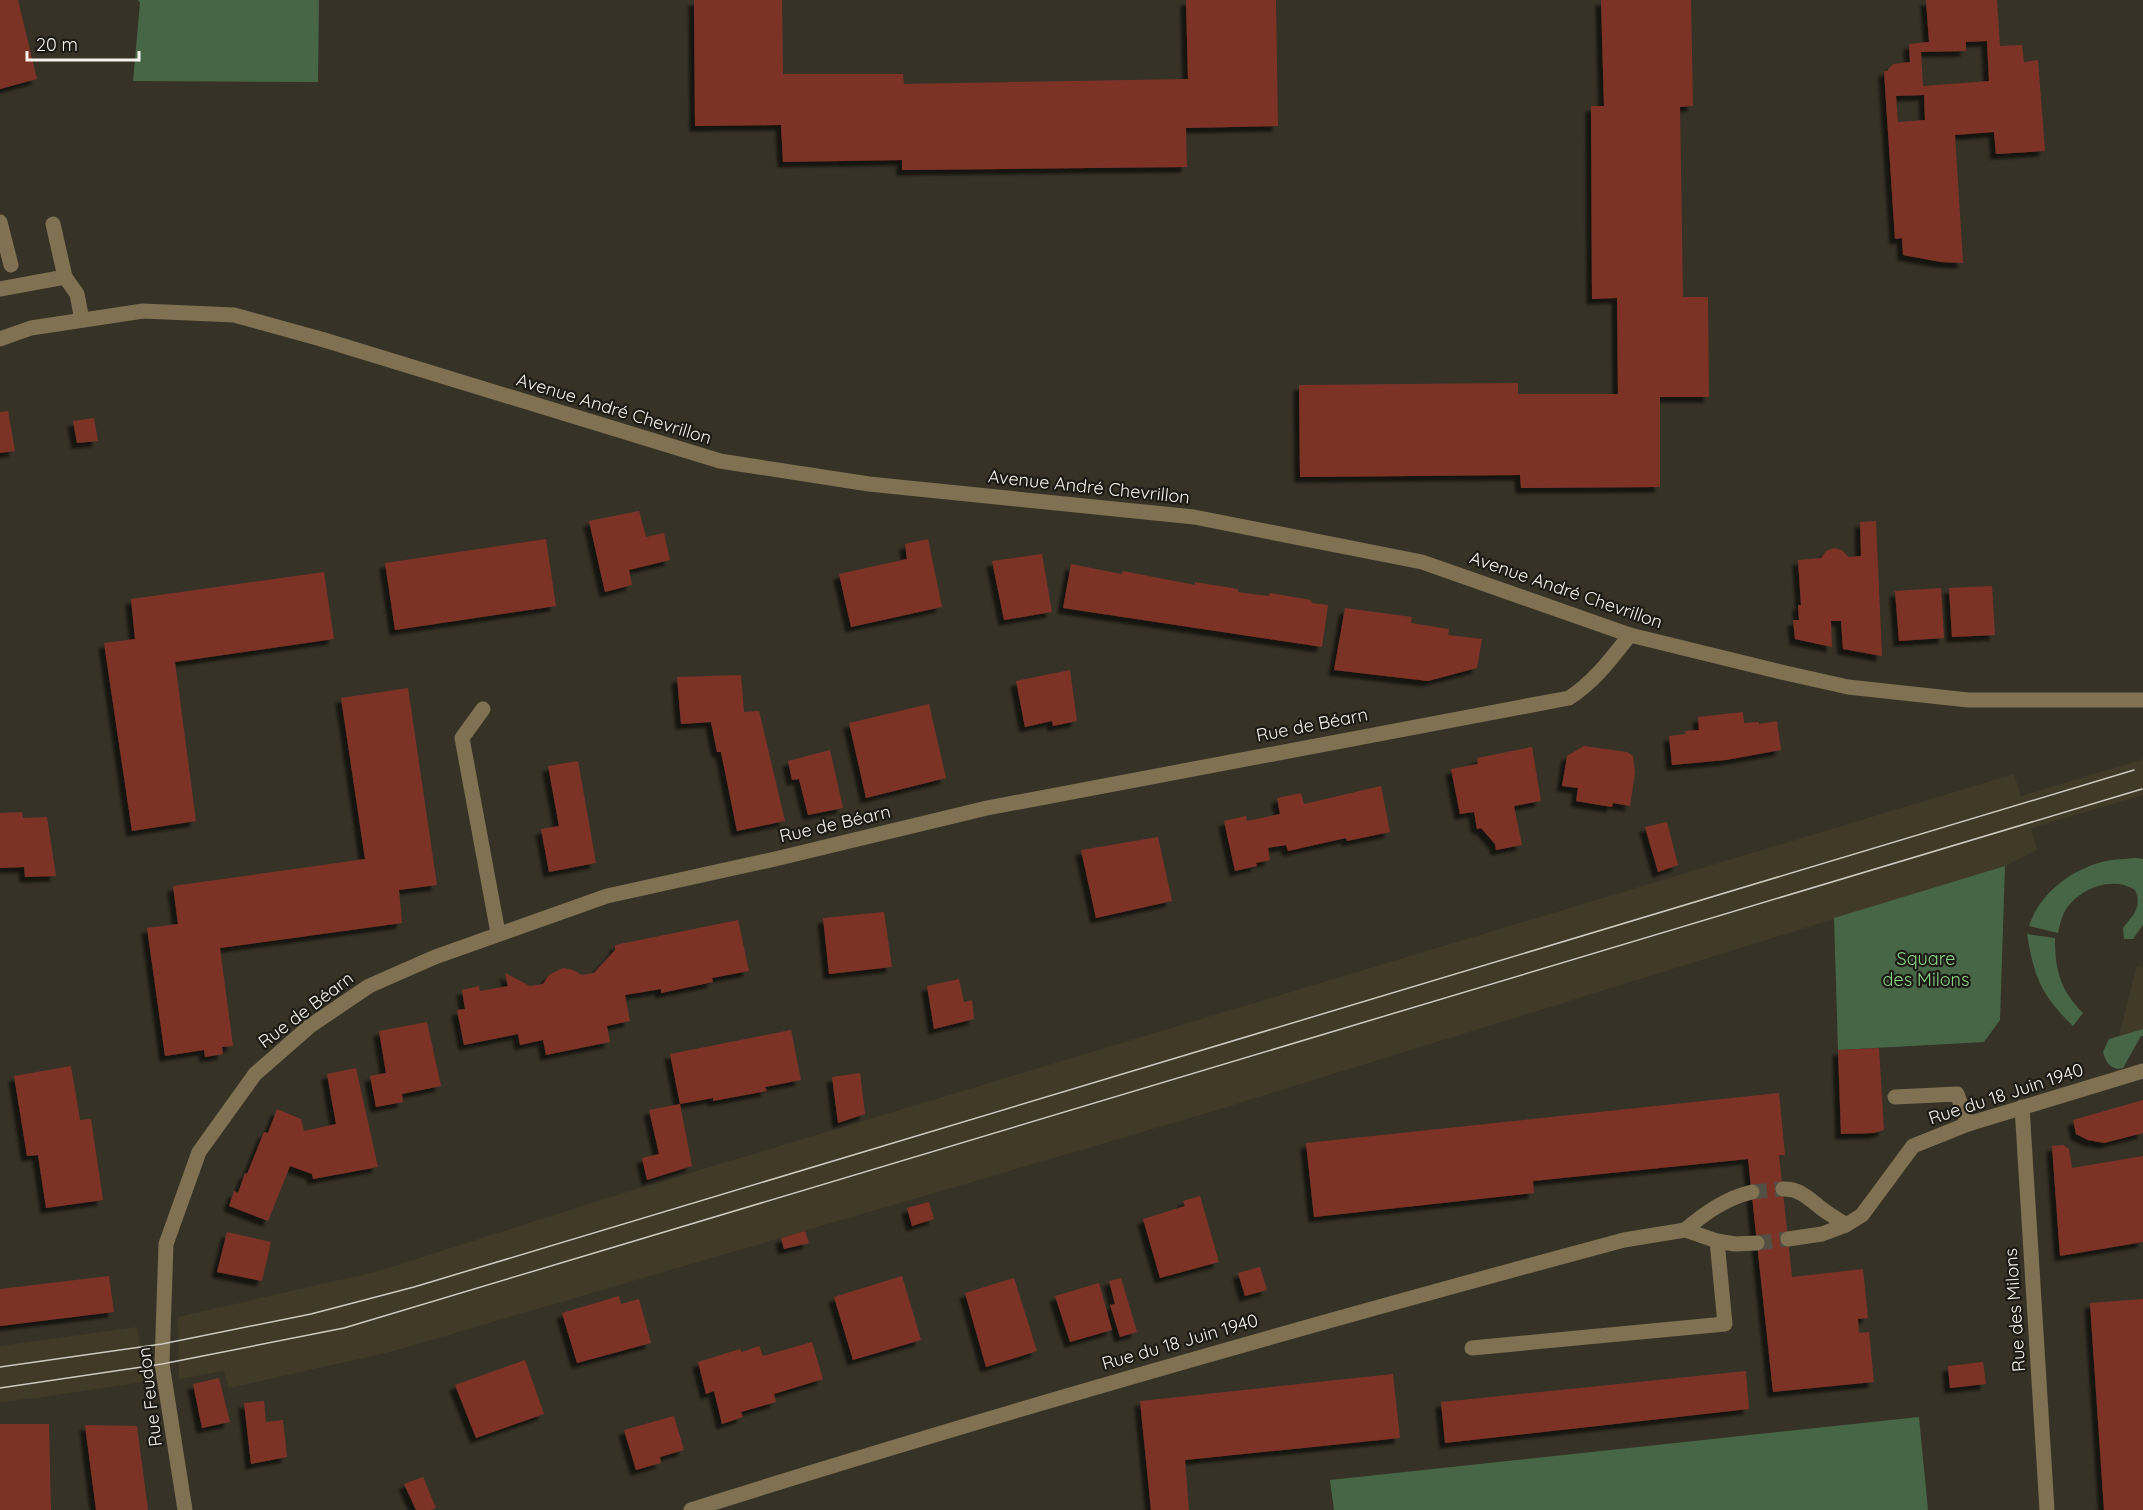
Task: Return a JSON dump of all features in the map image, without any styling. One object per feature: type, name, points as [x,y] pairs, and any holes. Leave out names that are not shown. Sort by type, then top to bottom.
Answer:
[{"type":"street","points":[[53,224],[65,277],[77,294],[82,320]]},
{"type":"street","points":[[1,227],[11,265]]},
{"type":"street","points":[[0,289],[65,277]]},
{"type":"street","name":"Avenue André Chevrillon","points":[[0,339],[32,328],[143,311],[234,315],[321,339],[720,461],[869,484],[1194,517],[1422,562],[1630,635],[1848,687],[1968,700],[2143,700]]},
{"type":"street","name":"Avenue André Chevrillon","points":[[0,327],[32,328]]},
{"type":"street","name":"Rue de Béarn","points":[[166,1244],[199,1152],[255,1074],[310,1026],[369,986],[435,957],[607,896],[775,859],[987,808],[1569,698],[1602,670],[1630,635]]},
{"type":"street","points":[[483,709],[462,738],[498,933]]},
{"type":"street","name":"Rue du 18 Juin 1940","points":[[1788,1239],[1822,1234],[1846,1225],[1862,1215],[1913,1146],[1968,1124],[2143,1071]]},
{"type":"street","points":[[1895,1097],[1957,1094],[1968,1124]]},
{"type":"street","name":"Rue des Milons","points":[[2022,1107],[2047,1510]]},
{"type":"street","points":[[1783,1189],[1796,1190],[1805,1194],[1846,1225]]},
{"type":"street","name":"Rue du 18 Juin 1940","points":[[1685,1230],[1711,1209],[1736,1196],[1752,1192]]},
{"type":"street","name":"Rue du 18 Juin 1940","points":[[691,1510],[970,1423],[1341,1316],[1624,1240],[1685,1230],[1717,1241],[1735,1244],[1757,1243]]},
{"type":"street","points":[[1472,1348],[1725,1324],[1717,1241]]},
{"type":"street","name":"Rue Feudon","points":[[166,1244],[162,1364],[185,1510]]},
{"type":"shaded area","points":[[2143,759],[2143,795],[2031,828],[2037,850],[2005,866],[1204,1114],[390,1352],[229,1388],[224,1371],[179,1379],[178,1317],[379,1271],[604,1199],[2014,774],[2021,796]]},
{"type":"shaded area","points":[[2137,965],[2143,968],[2143,1029],[2119,1036]]},
{"type":"shaded area","points":[[137,1327],[144,1382],[0,1402],[0,1346]]},
{"type":"green space","points":[[138,0],[319,0],[318,82],[133,81],[140,3]]},
{"type":"green space","points":[[2143,859],[2143,925],[2133,939],[2124,939],[2123,928],[2135,911],[2137,896],[2135,890],[2116,884],[2096,887],[2078,896],[2065,911],[2058,933],[2029,926],[2040,904],[2068,877],[2102,862]]},
{"type":"green space","name":"Square des Milons","points":[[2005,866],[2000,1020],[1984,1042],[1838,1050],[1834,918]]},
{"type":"green space","points":[[2027,934],[2055,938],[2060,979],[2069,996],[2083,1013],[2073,1026],[2046,995],[2036,974]]},
{"type":"green space","points":[[2143,1029],[2143,1036],[2123,1068],[2119,1069],[2110,1065],[2103,1052],[2109,1039]]},
{"type":"green space","points":[[1919,1417],[1928,1510],[1334,1510],[1330,1480]]},
{"type":"building","points":[[0,0],[18,0],[37,79],[0,89]]},
{"type":"building","points":[[694,0],[782,0],[783,74],[903,74],[904,84],[1188,79],[1186,0],[1276,0],[1278,126],[1186,128],[1187,167],[902,170],[902,160],[783,162],[781,125],[695,126]]},
{"type":"building","points":[[1601,0],[1691,0],[1693,106],[1680,107],[1683,297],[1708,297],[1709,397],[1660,397],[1660,487],[1521,488],[1520,475],[1300,477],[1299,385],[1518,383],[1518,394],[1618,394],[1617,298],[1592,299],[1591,106],[1604,106]]},
{"type":"building","points":[[1926,0],[1997,0],[2000,46],[2022,45],[2024,62],[2038,60],[2045,151],[1996,154],[1994,132],[1955,135],[1963,263],[1941,262],[1903,255],[1902,238],[1895,239],[1884,71],[1887,71],[1893,64],[1910,62],[1909,44],[1929,42]],"holes":[[[1987,41],[1989,81],[1923,86],[1921,52],[1966,51],[1966,42]],[[1924,95],[1925,120],[1898,122],[1896,96]]]},
{"type":"building","points":[[8,411],[15,451],[0,453],[0,412]]},
{"type":"building","points":[[94,418],[98,441],[77,443],[73,421]]},
{"type":"building","points":[[639,511],[646,537],[664,533],[670,560],[629,570],[632,585],[605,592],[589,521]]},
{"type":"building","points":[[1876,521],[1882,656],[1843,649],[1841,621],[1831,621],[1832,647],[1795,639],[1793,620],[1799,620],[1798,605],[1801,605],[1798,560],[1821,558],[1826,551],[1834,548],[1842,550],[1848,557],[1861,556],[1860,522]]},
{"type":"building","points":[[546,539],[556,606],[395,630],[385,563]]},
{"type":"building","points":[[928,539],[942,607],[851,627],[839,574],[907,559],[905,544]]},
{"type":"building","points":[[1042,554],[1052,612],[1004,620],[992,561]]},
{"type":"building","points":[[1071,564],[1121,574],[1123,571],[1195,585],[1195,582],[1238,589],[1238,592],[1268,596],[1270,593],[1328,605],[1322,647],[1063,608]]},
{"type":"building","points":[[324,572],[334,639],[175,662],[196,821],[132,831],[104,643],[135,639],[131,599]]},
{"type":"building","points":[[1992,586],[1995,635],[1952,637],[1949,588]]},
{"type":"building","points":[[1941,588],[1944,638],[1899,641],[1895,591]]},
{"type":"building","points":[[1345,608],[1412,617],[1411,623],[1449,629],[1448,635],[1482,639],[1477,668],[1428,681],[1334,670]]},
{"type":"building","points":[[1070,670],[1077,721],[1053,726],[1052,721],[1025,727],[1016,681]]},
{"type":"building","points":[[741,675],[744,712],[759,711],[785,821],[737,831],[721,752],[717,752],[711,722],[681,724],[677,677]]},
{"type":"building","points":[[408,688],[437,885],[399,890],[402,923],[220,948],[233,1046],[222,1047],[223,1054],[205,1057],[204,1050],[165,1056],[147,928],[178,924],[173,886],[365,859],[341,698]]},
{"type":"building","points":[[929,704],[946,778],[866,798],[849,723]]},
{"type":"building","points":[[1743,712],[1744,723],[1759,722],[1759,724],[1777,721],[1781,750],[1726,760],[1672,765],[1669,736],[1699,730],[1698,717]]},
{"type":"building","points":[[1584,746],[1627,752],[1633,756],[1635,773],[1630,806],[1613,803],[1612,807],[1576,801],[1578,788],[1562,786],[1567,756]]},
{"type":"building","points":[[1532,747],[1541,801],[1514,806],[1522,845],[1496,850],[1495,844],[1481,828],[1477,829],[1474,812],[1460,814],[1451,769],[1478,764],[1477,758]]},
{"type":"building","points":[[830,750],[843,808],[808,815],[799,779],[792,780],[788,761]]},
{"type":"building","points":[[578,761],[596,863],[549,872],[541,829],[559,826],[548,766]]},
{"type":"building","points":[[1381,786],[1390,832],[1347,841],[1346,838],[1288,851],[1286,845],[1268,848],[1270,860],[1256,863],[1257,866],[1235,871],[1224,821],[1246,816],[1247,821],[1280,814],[1277,798],[1301,793],[1304,804]]},
{"type":"building","points":[[22,812],[23,818],[47,817],[56,876],[25,877],[24,867],[0,868],[0,813]]},
{"type":"building","points":[[1667,822],[1678,865],[1658,872],[1645,827]]},
{"type":"building","points":[[1158,837],[1172,901],[1096,918],[1081,850]]},
{"type":"building","points":[[884,912],[892,967],[829,974],[823,918]]},
{"type":"building","points":[[738,920],[749,971],[712,978],[713,982],[661,993],[661,989],[625,995],[630,1021],[607,1026],[610,1042],[546,1055],[543,1040],[520,1045],[518,1034],[464,1045],[457,1010],[465,1009],[462,990],[479,986],[480,991],[508,986],[505,973],[530,986],[543,984],[549,975],[563,968],[582,975],[594,973],[615,950],[615,945]]},
{"type":"building","points":[[959,979],[964,1002],[972,1000],[974,1019],[934,1029],[927,986]]},
{"type":"building","points":[[427,1022],[441,1086],[402,1094],[403,1102],[376,1107],[370,1076],[386,1073],[379,1031]]},
{"type":"building","points":[[791,1030],[801,1080],[765,1087],[767,1091],[713,1101],[713,1098],[680,1104],[670,1054]]},
{"type":"building","points":[[1879,1048],[1884,1130],[1874,1133],[1841,1134],[1838,1050]]},
{"type":"building","points":[[71,1066],[80,1120],[91,1119],[103,1200],[46,1208],[38,1155],[27,1156],[14,1076]]},
{"type":"building","points":[[356,1068],[378,1167],[313,1179],[312,1174],[290,1166],[268,1221],[229,1206],[234,1191],[238,1193],[245,1173],[247,1174],[264,1132],[268,1133],[277,1109],[301,1119],[304,1131],[336,1124],[327,1074]]},
{"type":"building","points":[[860,1073],[865,1114],[838,1123],[832,1077]]},
{"type":"building","points":[[1779,1093],[1785,1155],[1779,1155],[1792,1277],[1863,1269],[1868,1318],[1858,1319],[1859,1333],[1869,1332],[1874,1382],[1773,1392],[1748,1159],[1533,1181],[1534,1193],[1314,1217],[1306,1143]]},
{"type":"building","points":[[2143,1100],[2143,1133],[2104,1143],[2088,1140],[2076,1134],[2073,1120]]},
{"type":"building","points":[[680,1104],[692,1166],[647,1180],[642,1158],[659,1154],[649,1110]]},
{"type":"building","points":[[2063,1145],[2069,1149],[2072,1168],[2143,1156],[2143,1242],[2060,1256],[2052,1146]]},
{"type":"building","points":[[1200,1196],[1219,1262],[1160,1278],[1143,1219],[1185,1206],[1183,1201]]},
{"type":"building","points":[[929,1202],[934,1219],[912,1226],[907,1208]]},
{"type":"building","points":[[805,1231],[809,1243],[784,1249],[781,1238]]},
{"type":"building","points":[[227,1232],[271,1242],[262,1281],[217,1272]]},
{"type":"building","points":[[1260,1267],[1267,1290],[1245,1296],[1238,1273]]},
{"type":"building","points":[[109,1276],[114,1312],[0,1326],[0,1289]]},
{"type":"building","points":[[902,1276],[921,1340],[853,1360],[834,1297]]},
{"type":"building","points":[[1014,1278],[1037,1351],[986,1367],[965,1293]]},
{"type":"building","points":[[1121,1278],[1137,1332],[1120,1337],[1110,1305],[1115,1304],[1109,1281]]},
{"type":"building","points":[[1099,1283],[1112,1330],[1070,1342],[1055,1296]]},
{"type":"building","points":[[619,1296],[621,1304],[639,1299],[651,1343],[577,1363],[562,1313]]},
{"type":"building","points":[[2143,1299],[2143,1510],[2104,1510],[2090,1303]]},
{"type":"building","points":[[812,1342],[823,1379],[774,1394],[776,1402],[741,1412],[743,1417],[722,1424],[714,1391],[706,1394],[698,1362],[740,1349],[742,1352],[759,1346],[763,1356]]},
{"type":"building","points":[[525,1360],[544,1414],[476,1438],[455,1385]]},
{"type":"building","points":[[1983,1362],[1986,1384],[1950,1388],[1948,1366]]},
{"type":"building","points":[[1746,1371],[1749,1409],[1445,1443],[1441,1402]]},
{"type":"building","points":[[1393,1374],[1400,1438],[1185,1460],[1189,1510],[1151,1510],[1140,1401]]},
{"type":"building","points":[[219,1378],[230,1422],[202,1428],[193,1384]]},
{"type":"building","points":[[264,1401],[266,1422],[283,1420],[287,1457],[251,1464],[244,1403]]},
{"type":"building","points":[[674,1416],[684,1450],[660,1457],[661,1463],[636,1470],[624,1430]]},
{"type":"building","points":[[0,1424],[49,1424],[51,1510],[0,1510]]},
{"type":"building","points":[[85,1425],[137,1426],[148,1510],[96,1510]]},
{"type":"building","points":[[423,1477],[436,1508],[431,1510],[416,1510],[404,1484]]},
{"type":"tunnel","points":[[1752,1192],[1783,1189]]},
{"type":"tunnel","points":[[1757,1243],[1788,1239]]},
{"type":"tram line","points":[[0,1367],[162,1344],[311,1314],[414,1287],[2134,770]]},
{"type":"tram line","points":[[0,1388],[162,1364],[344,1328],[2142,789]]}]
